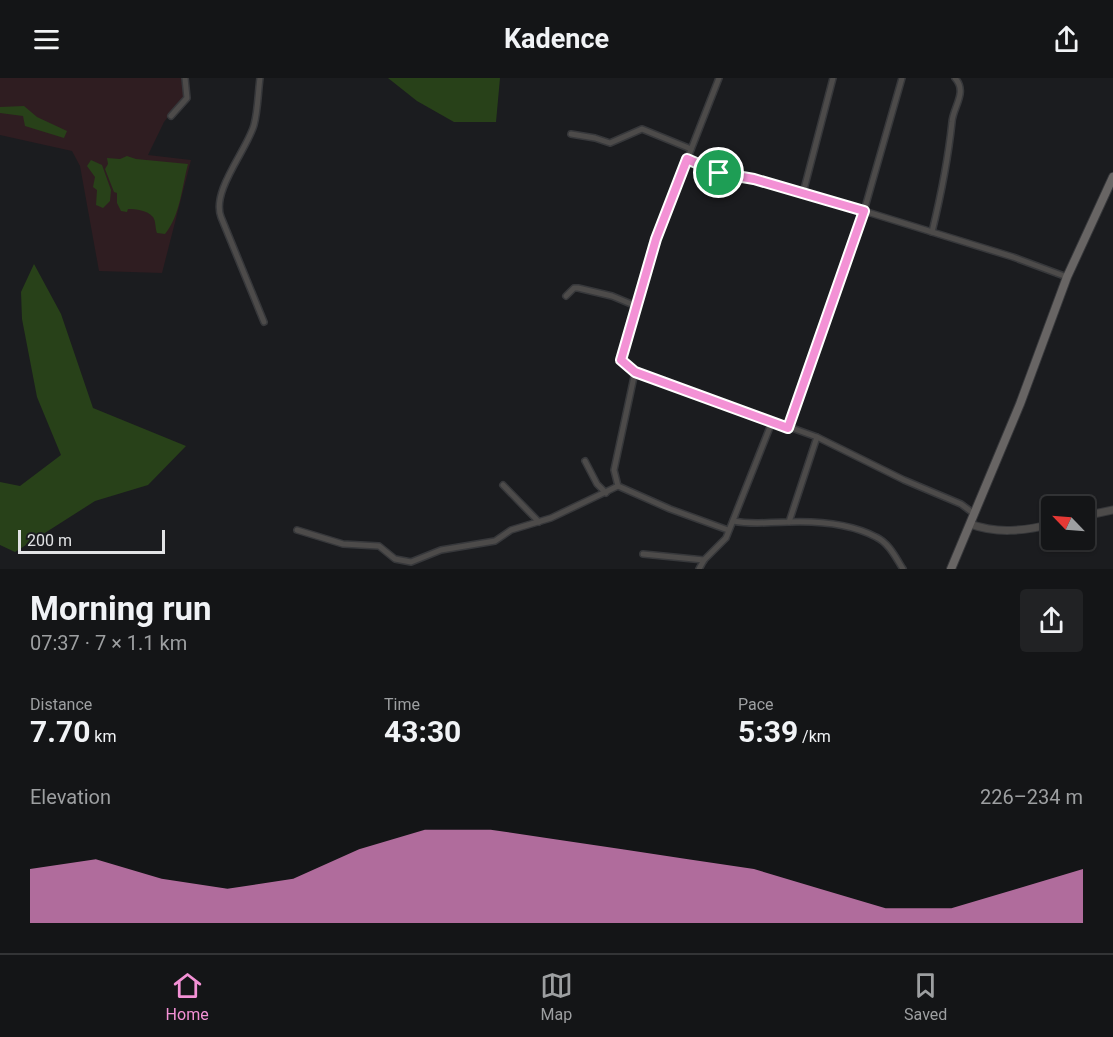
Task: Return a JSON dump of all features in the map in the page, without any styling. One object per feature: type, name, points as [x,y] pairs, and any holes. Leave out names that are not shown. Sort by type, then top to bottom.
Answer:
[{"type":"main road","points":[[951,569],[1020,404],[1067,277],[1113,177]]},
{"type":"street","points":[[171,116],[187,98],[185,78]]},
{"type":"street","points":[[260,78],[254,126],[225,186],[219,212],[239,260],[246,284],[264,322]]},
{"type":"street","points":[[718,78],[656,239],[621,360],[635,372],[817,437],[894,475],[961,504],[974,513]]},
{"type":"street","points":[[803,193],[832,78]]},
{"type":"street","points":[[788,428],[864,211],[902,78]]},
{"type":"street","points":[[932,232],[947,167],[952,120],[960,96],[961,87],[956,78]]},
{"type":"street","points":[[571,134],[610,142],[642,129],[692,149]]},
{"type":"street","points":[[687,159],[719,173],[754,179],[864,211],[1013,257],[1067,277]]},
{"type":"street","points":[[566,296],[574,288],[578,288],[612,296],[636,306]]},
{"type":"street","points":[[618,486],[614,470],[635,372]]},
{"type":"street","points":[[699,569],[704,560],[726,538],[772,422]]},
{"type":"street","points":[[789,522],[817,437]]},
{"type":"street","points":[[585,460],[597,484],[606,493]]},
{"type":"street","points":[[503,485],[539,522]]},
{"type":"street","points":[[297,530],[335,543],[379,546],[395,559],[411,562],[441,550],[495,541],[511,530],[539,522],[618,486]]},
{"type":"street","points":[[618,486],[670,509],[728,530]]},
{"type":"street","points":[[1095,514],[1113,510]]},
{"type":"street","points":[[733,520],[755,525],[789,522],[836,525],[876,537],[887,546],[903,569]]},
{"type":"street","points":[[970,524],[995,531],[1041,526]]},
{"type":"street","points":[[643,554],[704,560]]},
{"type":"shaded area","points":[[0,78],[181,78],[184,96],[164,122],[148,155],[191,160],[162,273],[99,271],[80,166],[72,151],[0,135]]},
{"type":"green space","points":[[388,78],[500,78],[496,122],[454,122],[417,101]]},
{"type":"green space","points":[[24,106],[37,117],[67,131],[64,138],[25,126],[23,116],[0,113],[0,107]]},
{"type":"green space","points":[[127,156],[136,159],[188,164],[177,210],[165,234],[157,233],[154,219],[148,213],[134,209],[128,209],[127,212],[121,211],[117,203],[117,193],[114,192],[105,169],[108,164],[107,158],[120,159]]},
{"type":"green space","points":[[91,160],[102,165],[111,190],[110,201],[103,208],[96,205],[97,190],[93,187],[95,177],[87,166]]},
{"type":"green space","points":[[34,264],[61,314],[93,408],[186,446],[148,485],[95,501],[15,552],[0,545],[0,482],[20,486],[61,455],[37,397],[22,319],[21,292]]},
{"type":"route","points":[[687,159],[719,173],[754,179],[864,211],[788,428],[635,372],[621,360],[624,342],[656,239],[687,159]]}]
